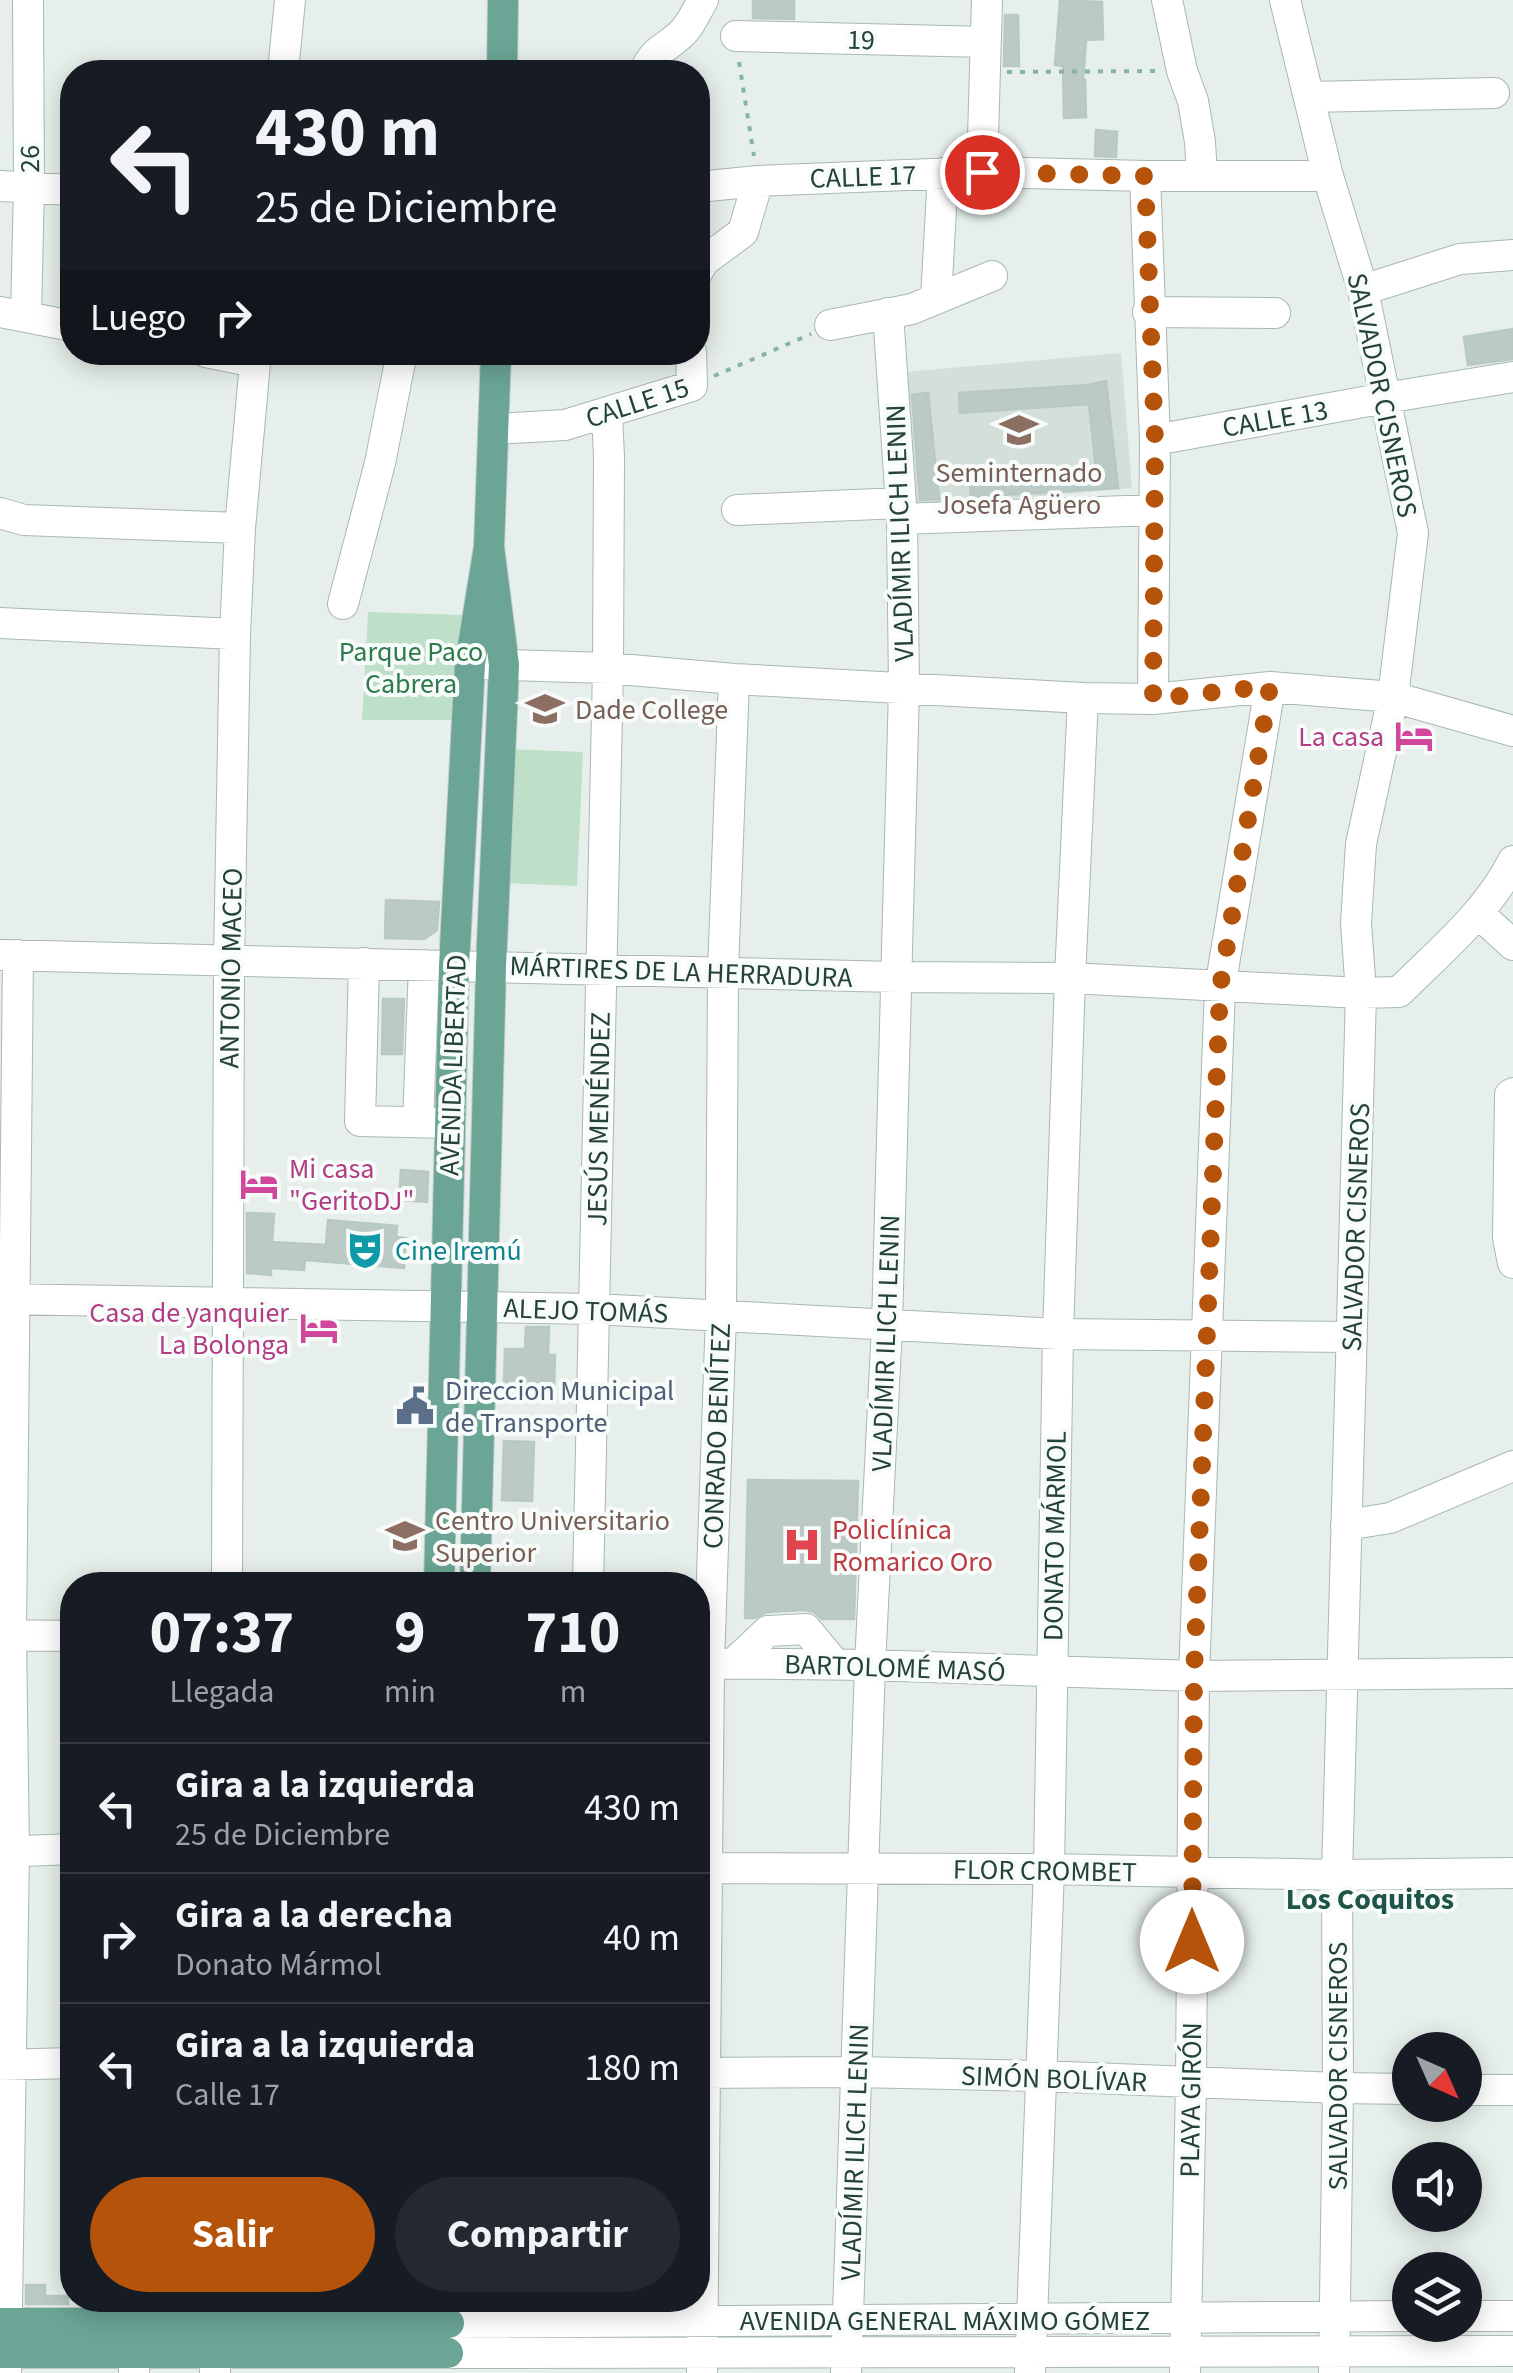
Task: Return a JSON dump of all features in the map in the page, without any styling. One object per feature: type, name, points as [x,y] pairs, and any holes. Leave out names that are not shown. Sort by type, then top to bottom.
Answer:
[{"type":"main road","points":[[502,60],[503,0]]},
{"type":"main road","name":"AVENIDA LIBERTAD","points":[[438,1572],[450,1123],[439,965],[470,664],[489,547],[496,365]]},
{"type":"main road","name":"AVENIDA LIBERTAD","points":[[475,1572],[490,966],[504,664],[489,547]]},
{"type":"main road","name":"AVENIDA GENERAL MÁXIMO GÓMEZ","points":[[4,2345],[134,2337],[449,2337]]},
{"type":"street","name":"26","points":[[13,314],[15,186],[28,0]]},
{"type":"street","points":[[284,60],[290,0]]},
{"type":"street","points":[[650,60],[679,36],[703,0]]},
{"type":"street","points":[[982,172],[988,0]]},
{"type":"street","points":[[1167,0],[1182,71],[1193,101],[1202,176]]},
{"type":"street","name":"SALVADOR CISNEROS","points":[[1285,0],[1328,176],[1362,290],[1413,532],[1393,697],[1361,844],[1356,923],[1361,993],[1337,1876],[1334,2362]]},
{"type":"street","name":"19","points":[[736,36],[985,57]]},
{"type":"street","points":[[1309,98],[1494,93]]},
{"type":"street","name":"CALLE 17","points":[[710,185],[982,172],[1328,176]]},
{"type":"street","points":[[936,299],[944,173]]},
{"type":"street","points":[[1145,176],[1155,440],[1153,699]]},
{"type":"street","points":[[710,256],[744,232],[758,181]]},
{"type":"street","points":[[15,186],[60,189]]},
{"type":"street","points":[[1362,290],[1460,259],[1513,255]]},
{"type":"street","points":[[830,325],[912,309],[992,276]]},
{"type":"street","points":[[1148,312],[1276,313]]},
{"type":"street","name":"VLADÍMIR ILICH LENIN","points":[[846,2363],[870,1665],[887,1326],[904,688],[901,511],[888,313]]},
{"type":"street","points":[[13,314],[60,324]]},
{"type":"street","name":"ANTONIO MACEO","points":[[226,1572],[235,634],[255,365]]},
{"type":"street","points":[[343,604],[380,463],[399,365]]},
{"type":"street","points":[[691,365],[692,386]]},
{"type":"street","name":"CALLE 13","points":[[1155,440],[1513,377]]},
{"type":"street","name":"CALLE 15","points":[[494,428],[564,425],[692,386]]},
{"type":"street","name":"JESÚS MENÉNDEZ","points":[[588,1572],[608,668],[608,414]]},
{"type":"street","points":[[737,510],[1154,510]]},
{"type":"street","points":[[0,513],[24,520],[240,528]]},
{"type":"street","points":[[0,623],[235,634]]},
{"type":"street","points":[[470,664],[608,668],[734,679],[1084,698],[1153,699],[1270,686],[1393,697],[1513,731]]},
{"type":"street","name":"CONRADO BENÍTEZ","points":[[710,1719],[723,972],[734,679]]},
{"type":"street","name":"PLAYA GIRÓN","points":[[1186,2362],[1194,1676],[1220,988],[1270,686]]},
{"type":"street","name":"DONATO MÁRMOL","points":[[1030,2362],[1049,1868],[1058,1334],[1084,698]]},
{"type":"street","name":"MÁRTIRES DE LA HERRADURA","points":[[9,955],[1070,978],[1220,988],[1399,992],[1478,913],[1513,860]]},
{"type":"street","points":[[1478,913],[1513,945]]},
{"type":"street","points":[[4,2345],[9,955]]},
{"type":"street","points":[[364,964],[360,1121],[450,1123]]},
{"type":"street","points":[[418,1122],[439,965]]},
{"type":"street","points":[[1513,1093],[1508,1238],[1513,1263]]},
{"type":"street","name":"ALEJO TOMÁS","points":[[7,1300],[595,1309],[1058,1334],[1352,1337]]},
{"type":"street","points":[[1346,1525],[1390,1518],[1513,1466]]},
{"type":"street","points":[[5,1635],[60,1636]]},
{"type":"street","name":"BARTOLOMÉ MASÓ","points":[[713,1663],[1194,1676],[1513,1673]]},
{"type":"street","points":[[7,1852],[60,1850]]},
{"type":"street","name":"FLOR CROMBET","points":[[710,1868],[1049,1868],[1337,1876],[1513,1873]]},
{"type":"street","points":[[4,2065],[60,2063]]},
{"type":"street","name":"SIMÓN BOLÍVAR","points":[[710,2073],[1042,2076],[1392,2089]]},
{"type":"street","points":[[1482,2090],[1513,2090]]},
{"type":"street","name":"CONRADO BENÍTEZ","points":[[702,2363],[703,2312]]},
{"type":"street","name":"AVENIDA GENERAL MÁXIMO GÓMEZ","points":[[449,2337],[570,2337],[703,2321],[1392,2316]]},
{"type":"street","points":[[1482,2316],[1513,2316]]},
{"type":"street","name":"AVENIDA GENERAL MÁXIMO GÓMEZ","points":[[570,2337],[702,2363],[1334,2362],[1513,2352]]},
{"type":"path","points":[[736,36],[758,181]]},
{"type":"path","points":[[985,57],[1182,71]]},
{"type":"path","name":"CALLE 15","points":[[692,386],[830,325]]},
{"type":"shaded area","name":"Seminternado Josefa Agüero","points":[[1121,353],[1132,488],[916,507],[905,372]]},
{"type":"green space","name":"Parque Paco Cabrera","points":[[368,612],[463,615],[453,720],[362,720]]},
{"type":"green space","points":[[509,749],[583,752],[577,886],[503,883]]},
{"type":"building","points":[[753,0],[794,0],[794,19],[753,18]]},
{"type":"building","points":[[1060,0],[1102,2],[1103,39],[1086,40],[1086,117],[1064,118],[1063,66],[1055,65]]},
{"type":"building","points":[[1005,15],[1018,15],[1019,66],[1004,66]]},
{"type":"building","points":[[1096,130],[1117,132],[1116,157],[1095,156]]},
{"type":"building","points":[[1513,329],[1513,359],[1468,365],[1464,337]]},
{"type":"building","points":[[1106,381],[1118,488],[971,497],[969,477],[1096,469],[1089,404],[960,413],[959,393]]},
{"type":"building","points":[[928,393],[939,499],[920,500],[912,395]]},
{"type":"building","points":[[386,900],[439,902],[437,930],[424,939],[385,938]]},
{"type":"building","points":[[383,999],[404,999],[402,1054],[382,1054]]},
{"type":"building","points":[[401,1170],[428,1172],[427,1202],[399,1200]]},
{"type":"building","points":[[247,1213],[274,1214],[272,1242],[326,1245],[328,1220],[397,1226],[396,1237],[406,1238],[404,1268],[305,1260],[304,1270],[271,1268],[271,1275],[247,1273]]},
{"type":"building","points":[[526,1327],[549,1327],[548,1355],[555,1355],[554,1389],[504,1387],[505,1349],[525,1349]]},
{"type":"building","points":[[504,1441],[534,1442],[532,1501],[502,1500]]},
{"type":"building","name":"Policlínica Romarico Oro","points":[[748,1480],[858,1481],[854,1619],[822,1619],[805,1610],[767,1612],[745,1618]]},
{"type":"building","points":[[26,2285],[45,2285],[45,2296],[60,2296],[60,2304],[26,2304]]},
{"type":"place","name":"Seminternado Josefa Agüero","points":[[1019,430]]},
{"type":"place","name":"Dade College","points":[[545,709]]},
{"type":"place","name":"La casa","points":[[1414,736]]},
{"type":"place","name":"Mi casa \"GeritoDJ\"","points":[[259,1184]]},
{"type":"place","name":"Cine Iremú","points":[[365,1250]]},
{"type":"place","name":"Casa de yanquier La Bolonga","points":[[319,1328]]},
{"type":"place","name":"Direccion Municipal de Transporte","points":[[415,1406]]},
{"type":"place","name":"Centro Universitario Superior","points":[[405,1536]]},
{"type":"place","name":"Policlínica Romarico Oro","points":[[802,1545]]},
{"type":"district","name":"Los Coquitos","points":[[1370,1899]]},
{"type":"route","points":[[982,172],[1145,176],[1155,440],[1153,699],[1270,686],[1220,988],[1194,1676],[1192,1942]]}]
